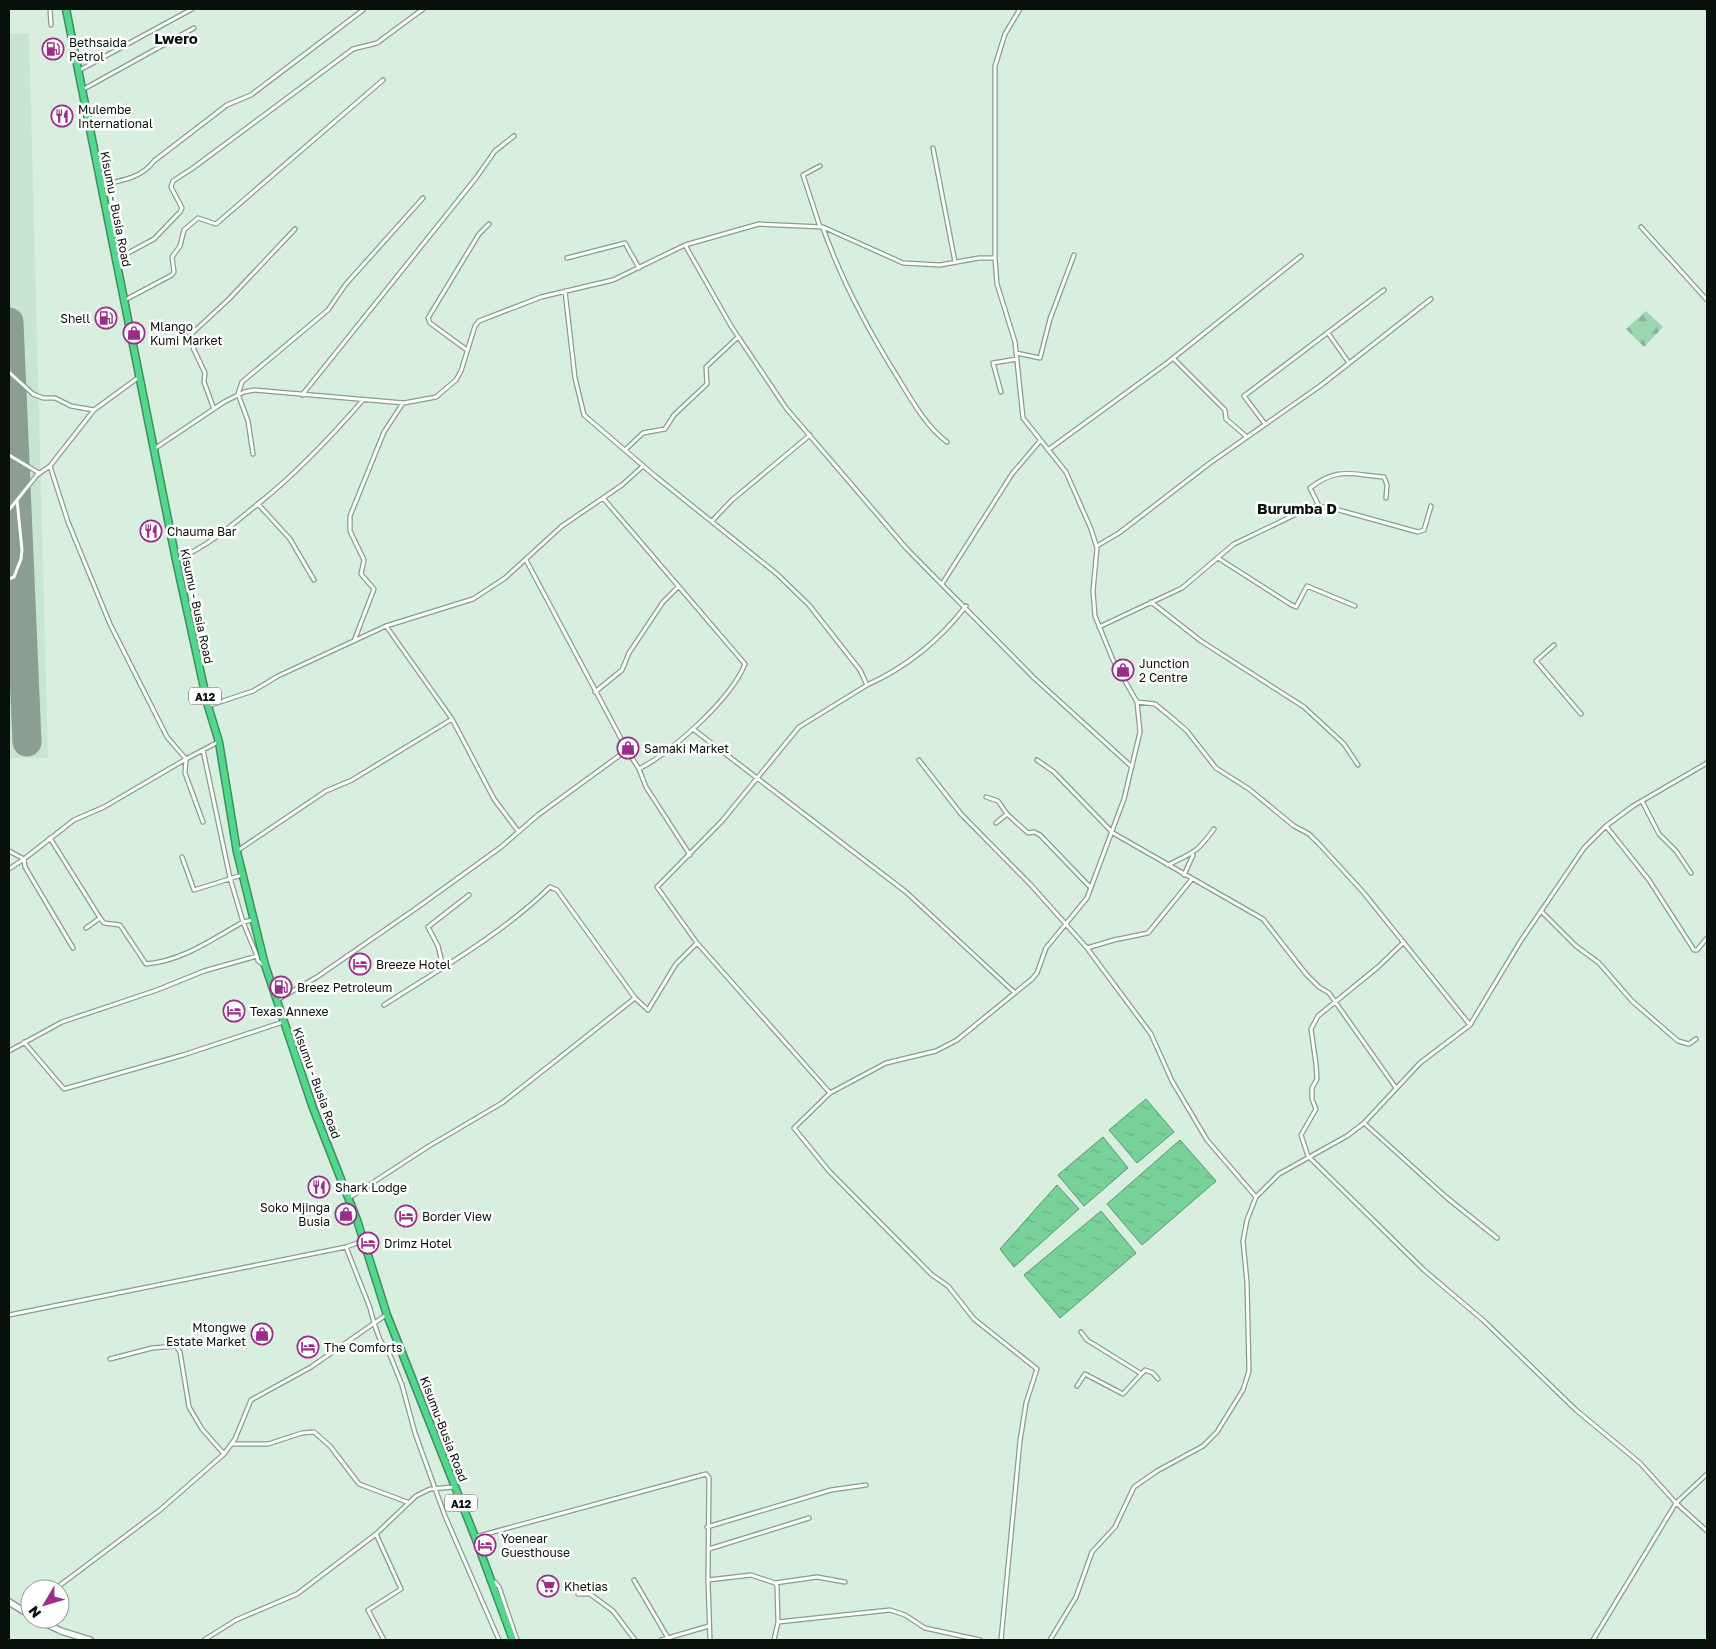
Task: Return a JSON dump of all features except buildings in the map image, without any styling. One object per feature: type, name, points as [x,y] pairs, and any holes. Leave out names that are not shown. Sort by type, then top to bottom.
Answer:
[{"type":"highway","name":"Kisumu - Busia Road","points":[[66,9],[176,560],[208,706],[219,742],[237,852],[253,920],[283,1022],[313,1108],[349,1198],[387,1315],[408,1365]]},
{"type":"highway","name":"Kisumu-Busia Road","points":[[408,1365],[475,1537],[512,1640]]},
{"type":"street","points":[[50,9],[51,25]]},
{"type":"street","points":[[78,71],[192,9]]},
{"type":"street","points":[[115,260],[154,239],[180,212],[182,208],[171,187],[173,181],[353,49],[377,43],[424,9]]},
{"type":"street","points":[[1001,1640],[1020,1441],[1026,1403],[1037,1369],[974,1320],[948,1286],[928,1270],[829,1171],[796,1133],[794,1128],[798,1122],[830,1093],[886,1063],[918,1057],[943,1048],[957,1040],[1037,972],[1046,948],[1087,898],[1113,833],[1140,732],[1137,702],[1113,660],[1099,627],[1093,591],[1097,546],[1066,472],[1023,418],[1017,359],[1011,326],[997,284],[995,258],[995,66],[1012,18],[1020,9]]},
{"type":"street","points":[[100,185],[133,177],[148,170],[154,161],[227,105],[251,95],[363,10]]},
{"type":"street","points":[[82,90],[194,28]]},
{"type":"street","points":[[123,301],[172,275],[174,272],[172,257],[180,246],[184,230],[198,218],[216,224],[383,80]]},
{"type":"street","points":[[302,395],[476,178],[494,151],[514,136]]},
{"type":"street","points":[[933,148],[955,262]]},
{"type":"street","points":[[820,166],[803,175],[821,227],[844,282],[866,326],[912,400],[927,422],[947,442]]},
{"type":"street","points":[[253,454],[248,422],[238,394],[242,382],[328,310],[346,284],[423,198]]},
{"type":"street","points":[[467,350],[430,323],[428,318],[479,234],[488,224]]},
{"type":"street","points":[[154,449],[238,394],[254,390],[404,403],[436,397],[447,390],[461,371],[475,326],[479,321],[541,297],[612,280],[685,244],[759,224],[821,227],[903,263],[921,265],[995,258]]},
{"type":"street","points":[[1641,227],[1707,300]]},
{"type":"street","points":[[214,409],[204,382],[205,373],[188,337],[230,299],[295,229]]},
{"type":"street","points":[[567,258],[626,243],[639,268]]},
{"type":"street","points":[[685,244],[738,336],[786,408],[906,548],[966,606],[969,612],[1034,678],[1132,767]]},
{"type":"street","points":[[1016,353],[1040,358],[1050,319],[1074,255]]},
{"type":"street","points":[[1048,450],[1173,358],[1301,256]]},
{"type":"street","points":[[1266,424],[1244,396],[1384,290]]},
{"type":"street","points":[[565,292],[575,378],[582,412],[643,466],[713,520],[777,574],[808,605],[860,670],[867,685]]},
{"type":"street","points":[[1097,546],[1119,533],[1349,363],[1431,299]]},
{"type":"street","points":[[1328,332],[1349,363]]},
{"type":"street","points":[[625,450],[643,433],[659,431],[669,425],[674,415],[707,384],[706,367],[738,336]]},
{"type":"street","points":[[1173,358],[1225,410],[1226,419],[1247,437]]},
{"type":"street","points":[[1001,392],[993,363],[1017,359]]},
{"type":"street","points":[[9,372],[33,394],[43,398],[55,398],[71,406],[94,410]]},
{"type":"street","points":[[9,510],[40,473],[50,466],[94,410],[139,377]]},
{"type":"street","points":[[176,560],[214,540],[305,464],[364,400]]},
{"type":"street","points":[[354,640],[374,588],[361,574],[364,560],[350,531],[350,516],[384,432],[404,403]]},
{"type":"street","points":[[713,520],[732,500],[810,435]]},
{"type":"street","points":[[942,584],[1012,474],[1040,441]]},
{"type":"street","points":[[9,455],[40,473]]},
{"type":"street","points":[[50,466],[68,522],[110,624],[167,737],[186,759],[185,773],[203,822]]},
{"type":"street","points":[[208,706],[252,691],[278,676],[386,626],[473,599],[489,591],[562,526],[622,485],[643,466]]},
{"type":"street","points":[[1319,506],[1310,488],[1326,476],[1341,473],[1384,477],[1387,485],[1386,498]]},
{"type":"street","points":[[603,498],[745,664],[743,672],[693,729],[639,769]]},
{"type":"street","points":[[9,579],[14,577],[21,559],[20,518],[16,500]]},
{"type":"street","points":[[258,504],[290,539],[314,580]]},
{"type":"street","points":[[1099,627],[1182,588],[1234,544],[1311,507],[1319,506],[1374,518],[1418,532],[1424,530],[1431,506]]},
{"type":"street","points":[[1218,558],[1296,607],[1307,586],[1355,606]]},
{"type":"street","points":[[526,560],[595,692],[639,769],[646,787],[690,855]]},
{"type":"street","points":[[595,692],[622,670],[629,653],[663,602],[678,587]]},
{"type":"street","points":[[1151,602],[1208,646],[1254,673],[1304,707],[1344,744],[1358,765]]},
{"type":"street","points":[[830,1093],[697,944],[656,887],[690,855],[757,780],[799,727],[867,685],[899,669],[931,645],[951,626],[966,606]]},
{"type":"street","points":[[386,626],[452,719],[494,799],[518,831]]},
{"type":"street","points":[[1554,645],[1536,661],[1581,714]]},
{"type":"street","points":[[1137,702],[1154,704],[1171,717],[1187,731],[1216,768],[1249,789],[1294,826],[1309,834],[1357,886],[1470,1025]]},
{"type":"street","points":[[237,852],[326,791],[352,780],[452,719]]},
{"type":"street","points":[[693,729],[757,780],[906,892],[1014,992]]},
{"type":"street","points":[[9,870],[74,820],[104,807],[219,742]]},
{"type":"street","points":[[203,750],[230,878],[243,922],[258,961],[265,965]]},
{"type":"street","points":[[276,1000],[317,976],[418,907],[501,847],[518,831],[627,750]]},
{"type":"street","points":[[919,760],[960,814],[1066,923],[1087,948],[1151,1034],[1172,1081],[1207,1140],[1256,1197]]},
{"type":"street","points":[[1037,760],[1054,772],[1113,833],[1167,866],[1263,919],[1300,967],[1319,987],[1329,993],[1396,1088]]},
{"type":"street","points":[[1050,1640],[1076,1597],[1092,1552],[1115,1527],[1134,1487],[1157,1470],[1203,1446],[1217,1432],[1243,1390],[1249,1371],[1243,1241],[1247,1220],[1256,1197],[1280,1174],[1308,1156],[1347,1136],[1364,1123],[1420,1064],[1470,1025],[1520,942],[1584,848],[1606,826],[1642,801],[1707,763]]},
{"type":"street","points":[[986,797],[998,801],[1007,814],[1028,834],[1034,832],[1040,835],[1091,888]]},
{"type":"street","points":[[1642,801],[1659,834],[1676,851],[1691,873]]},
{"type":"street","points":[[996,823],[1007,814]]},
{"type":"street","points":[[1606,826],[1649,880],[1694,950],[1697,950],[1707,938]]},
{"type":"street","points":[[1167,866],[1189,857],[1206,843],[1214,829]]},
{"type":"street","points":[[50,838],[100,918],[104,923],[120,924],[146,964],[162,962],[186,954],[243,922],[253,920]]},
{"type":"street","points":[[1184,875],[1196,850]]},
{"type":"street","points":[[9,851],[24,859]]},
{"type":"street","points":[[182,857],[194,890],[242,875]]},
{"type":"street","points":[[24,859],[25,867],[73,948]]},
{"type":"street","points":[[1087,948],[1148,933],[1192,879]]},
{"type":"street","points":[[384,1005],[443,967],[538,899],[550,887],[553,887],[635,998],[649,1010],[676,964],[697,944]]},
{"type":"street","points":[[443,967],[438,946],[428,927],[469,896]]},
{"type":"street","points":[[1542,912],[1576,946],[1599,963],[1632,1001],[1678,1042],[1689,1044],[1696,1039]]},
{"type":"street","points":[[86,928],[100,918]]},
{"type":"street","points":[[1404,942],[1336,1003],[1318,1016],[1311,1029],[1316,1064],[1316,1079],[1312,1088],[1312,1099],[1316,1109],[1301,1135],[1308,1156],[1424,1270],[1484,1321],[1576,1410],[1640,1463],[1676,1503],[1707,1531]]},
{"type":"street","points":[[9,1051],[74,1018],[157,990],[204,971],[257,956]]},
{"type":"street","points":[[349,1198],[429,1146],[502,1103],[635,998]]},
{"type":"street","points":[[24,1042],[29,1045],[64,1089],[183,1055],[283,1022]]},
{"type":"street","points":[[1364,1123],[1446,1197],[1497,1238]]},
{"type":"street","points":[[9,1315],[346,1247],[363,1240]]},
{"type":"street","points":[[346,1247],[370,1308],[380,1340],[390,1354],[402,1385],[415,1434],[434,1488],[499,1640]]},
{"type":"street","points":[[68,1579],[160,1510],[224,1454],[232,1444],[251,1400],[311,1366],[387,1315]]},
{"type":"street","points":[[1081,1332],[1087,1340],[1140,1374]]},
{"type":"street","points":[[110,1359],[152,1348],[176,1346],[180,1352],[189,1407],[202,1429],[224,1454]]},
{"type":"street","points":[[1077,1386],[1085,1374],[1123,1394],[1145,1370],[1153,1373],[1158,1379]]},
{"type":"street","points":[[232,1444],[268,1444],[302,1433],[314,1432],[330,1446],[359,1484],[407,1502]]},
{"type":"street","points":[[475,1537],[706,1474],[709,1478],[707,1527],[710,1640]]},
{"type":"street","points":[[1593,1640],[1676,1503],[1707,1474]]},
{"type":"street","points":[[707,1527],[831,1490],[866,1484]]},
{"type":"street","points":[[204,1640],[236,1620],[297,1594],[376,1534],[416,1496],[434,1488],[454,1487]]},
{"type":"street","points":[[709,1549],[809,1518]]},
{"type":"street","points":[[376,1534],[401,1589],[368,1610],[384,1640]]},
{"type":"street","points":[[708,1580],[752,1575],[775,1583],[817,1577],[845,1582]]},
{"type":"street","points":[[634,1580],[668,1638]]},
{"type":"street","points":[[492,1582],[495,1582],[499,1587],[517,1640]]},
{"type":"street","points":[[774,1640],[778,1622],[777,1586],[775,1583]]},
{"type":"street","points":[[578,1594],[590,1594],[613,1610],[635,1640]]},
{"type":"street","points":[[9,1602],[20,1608]]},
{"type":"street","points":[[778,1622],[890,1610],[905,1615],[925,1628],[980,1640]]},
{"type":"street","points":[[660,1640],[709,1626]]},
{"type":"street","points":[[54,1629],[90,1640]]},
{"type":"shaded area","points":[[29,33],[48,758],[9,758],[9,34]]},
{"type":"green space","points":[[1646,311],[1663,327],[1644,347],[1626,329]]},
{"type":"water","points":[[1146,1099],[1174,1132],[1137,1163],[1109,1130]]},
{"type":"water","points":[[1103,1137],[1128,1168],[1084,1206],[1058,1175]]},
{"type":"water","points":[[1180,1140],[1216,1181],[1142,1245],[1107,1204]]},
{"type":"water","points":[[1057,1185],[1079,1209],[1014,1267],[1000,1249]]},
{"type":"water","points":[[1101,1211],[1136,1253],[1060,1318],[1024,1275]]},
{"type":"runway","points":[[9,322],[27,742]]},
{"type":"place","name":"Bethsaida Petrol","points":[[53,49]]},
{"type":"place","name":"Mulembe International","points":[[62,116]]},
{"type":"place","name":"Shell","points":[[106,318]]},
{"type":"place","name":"Mlango Kumi Market","points":[[134,333]]},
{"type":"place","name":"Chauma Bar","points":[[151,531]]},
{"type":"place","name":"Junction 2 Centre","points":[[1123,670]]},
{"type":"place","name":"Samaki Market","points":[[628,748]]},
{"type":"place","name":"Breeze Hotel","points":[[360,964]]},
{"type":"place","name":"Breez Petroleum","points":[[281,987]]},
{"type":"place","name":"Texas Annexe","points":[[234,1011]]},
{"type":"place","name":"Shark Lodge","points":[[319,1187]]},
{"type":"place","name":"Soko Mjinga Busia","points":[[346,1214]]},
{"type":"place","name":"Border View","points":[[406,1216]]},
{"type":"place","name":"Drimz Hotel","points":[[368,1243]]},
{"type":"place","name":"Mtongwe Estate Market","points":[[262,1334]]},
{"type":"place","name":"The Comforts","points":[[308,1347]]},
{"type":"place","name":"Yoenear Guesthouse","points":[[485,1545]]},
{"type":"place","name":"Khetias","points":[[548,1586]]},
{"type":"district","name":"Lwero","points":[[176,38]]},
{"type":"district","name":"Burumba D","points":[[1297,508]]}]
